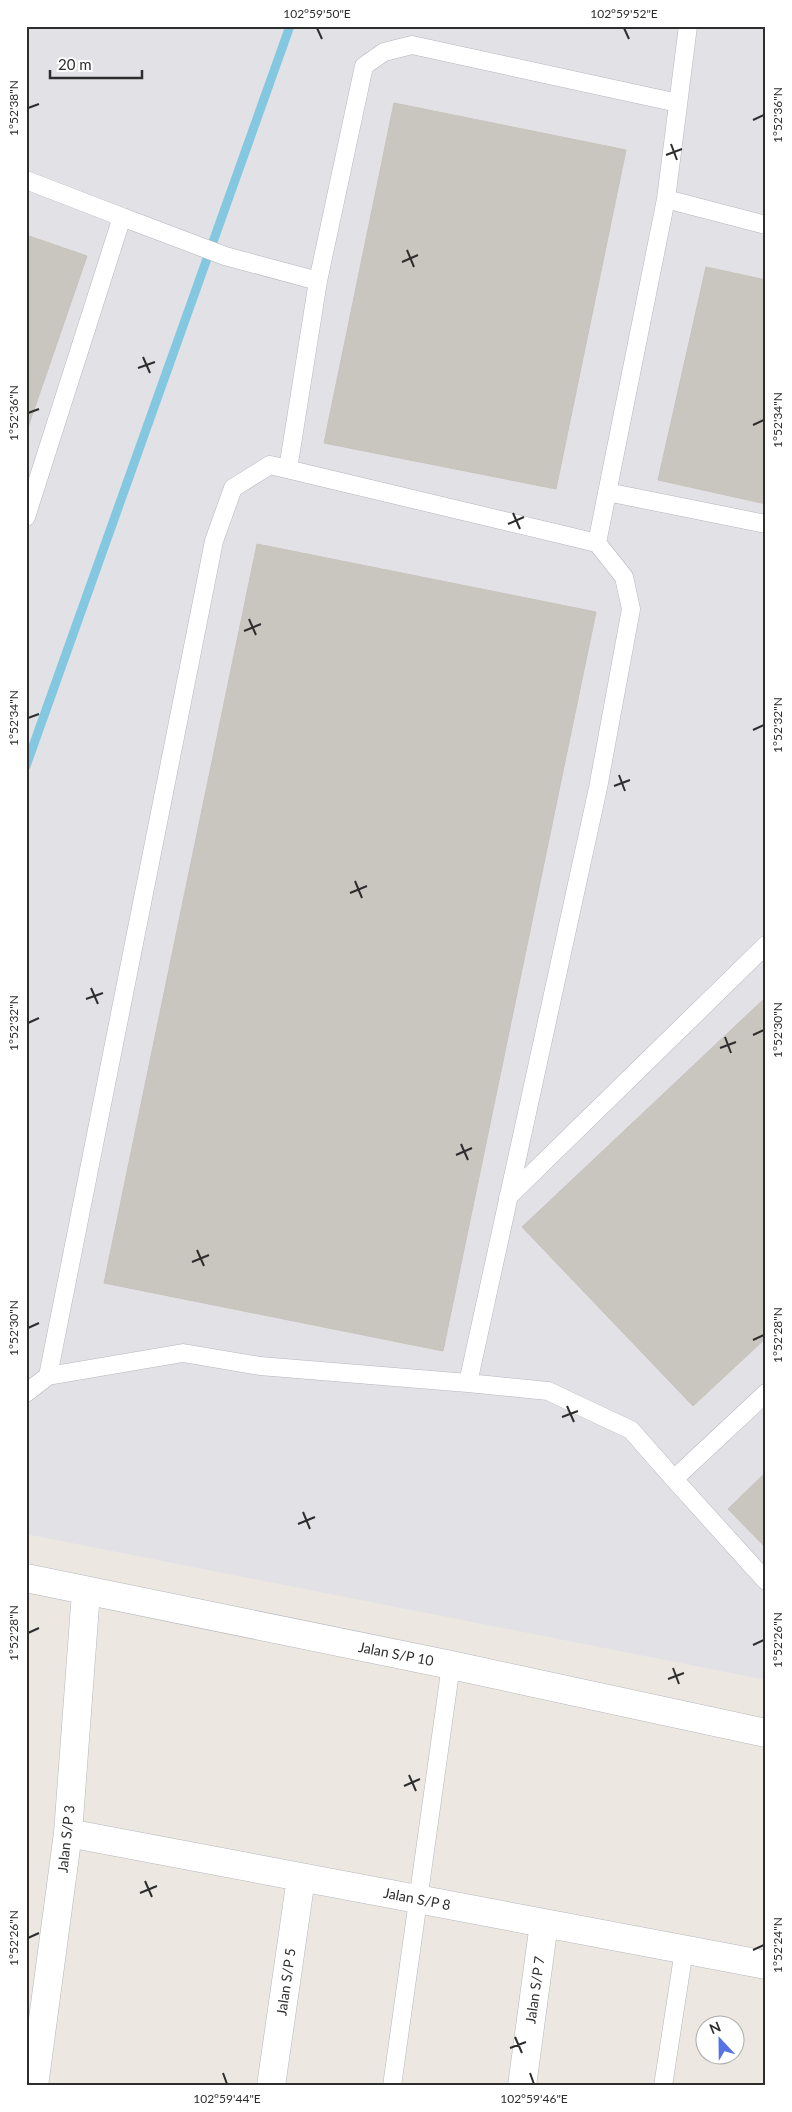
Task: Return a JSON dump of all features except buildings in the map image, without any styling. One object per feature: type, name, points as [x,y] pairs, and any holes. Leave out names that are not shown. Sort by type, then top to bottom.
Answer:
[{"type":"street","name":"Jalan S/P 10","points":[[26,1578],[86,1592],[451,1665],[766,1733]]},
{"type":"street","name":"Jalan S/P 3","points":[[34,2086],[68,1834],[86,1592]]},
{"type":"street","name":"Jalan S/P 8","points":[[68,1834],[766,1965]]},
{"type":"street","name":"Jalan S/P 5","points":[[271,2086],[301,1878]]},
{"type":"street","name":"Jalan S/P 7","points":[[522,2086],[544,1923]]},
{"type":"lane","points":[[597,543],[666,199],[688,26]]},
{"type":"lane","points":[[288,469],[318,281],[364,66],[384,52],[412,45],[678,103]]},
{"type":"lane","points":[[26,180],[225,256],[318,281]]},
{"type":"lane","points":[[666,199],[766,225]]},
{"type":"lane","points":[[26,517],[122,217]]},
{"type":"lane","points":[[48,1376],[214,541],[233,488],[270,465],[597,543],[624,577],[631,609],[598,788],[468,1382]]},
{"type":"lane","points":[[607,492],[766,524]]},
{"type":"lane","points":[[508,1197],[766,945]]},
{"type":"lane","points":[[26,1393],[48,1376],[183,1352],[260,1366],[468,1382],[548,1392],[631,1430],[766,1581]]},
{"type":"lane","points":[[674,1479],[766,1393]]},
{"type":"lane","points":[[392,2086],[451,1665]]},
{"type":"lane","points":[[663,2086],[684,1950]]},
{"type":"shaded area","points":[[26,26],[766,26],[766,1680],[26,1534]]},
{"type":"waterway","points":[[26,766],[290,26]]}]
